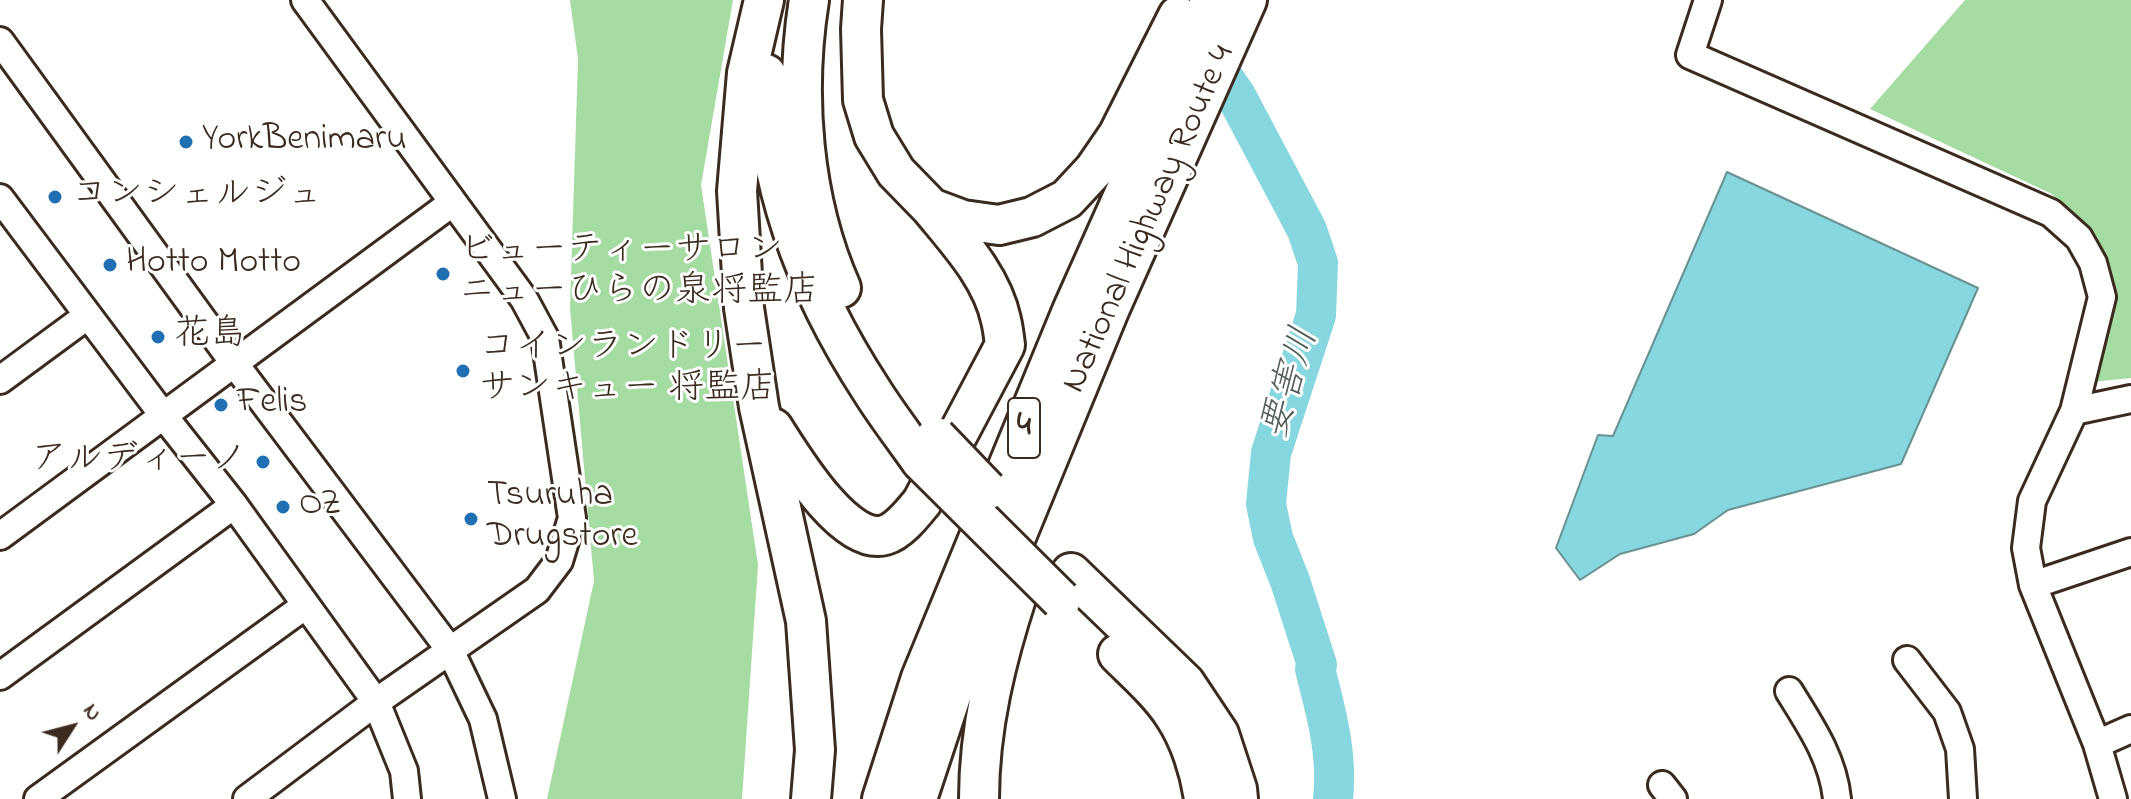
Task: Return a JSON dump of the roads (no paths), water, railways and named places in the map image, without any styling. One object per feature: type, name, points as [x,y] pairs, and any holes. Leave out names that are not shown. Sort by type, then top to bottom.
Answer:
[{"type":"highway","points":[[767,0],[747,73],[737,191],[744,308],[759,407],[806,621],[815,750],[811,799]]},
{"type":"highway","points":[[767,0],[766,84],[773,155],[789,225],[833,324],[871,390],[929,449],[976,480],[1174,715],[1189,745],[1204,799]]},
{"type":"highway","points":[[809,0],[804,32],[805,155],[816,215],[832,268],[851,312],[929,449]]},
{"type":"highway","points":[[759,407],[813,488],[847,523],[865,534],[885,536],[908,520],[922,502],[1005,345],[993,295],[967,253],[931,208],[896,172],[874,136],[863,100],[863,0]]},
{"type":"highway","points":[[931,208],[963,220],[999,225],[1032,217],[1067,199],[1094,170],[1118,135],[1185,66],[1186,0]]},
{"type":"highway","name":"National Highway Route 4","points":[[882,799],[921,678],[1072,311],[1185,66],[1211,0]]},
{"type":"highway","name":"National Highway Route 4","points":[[917,799],[953,690],[1110,308],[1185,66],[1240,16]]},
{"type":"highway","points":[[979,799],[984,725],[1000,647],[1110,308]]},
{"type":"highway","points":[[1066,587],[1185,683],[1219,734],[1238,799]]},
{"type":"street","points":[[252,798],[376,702],[537,590],[559,561],[572,518],[545,338],[524,299],[305,0]]},
{"type":"street","points":[[1708,0],[1690,55],[2051,213],[2079,238],[2093,263],[2102,297],[2074,411],[2032,501],[2026,548],[2033,585],[2097,744],[2113,799]]},
{"type":"street","points":[[0,41],[234,363],[450,650],[483,719],[502,799]]},
{"type":"street","points":[[0,198],[8,225],[87,316],[234,505],[376,702],[404,771],[407,799]]},
{"type":"street","points":[[0,536],[452,203]]},
{"type":"street","points":[[0,380],[87,316]]},
{"type":"street","points":[[2074,411],[2131,399]]},
{"type":"street","points":[[0,676],[234,505]]},
{"type":"street","points":[[2033,585],[2131,552]]},
{"type":"street","points":[[38,799],[306,605]]},
{"type":"street","points":[[1907,660],[1947,712],[1960,749],[1963,799]]},
{"type":"street","points":[[1789,691],[1821,743],[1837,799]]},
{"type":"street","points":[[2097,744],[2131,729]]},
{"type":"water","points":[[1727,172],[1978,288],[1901,464],[1728,510],[1694,534],[1620,554],[1580,580],[1556,548],[1598,435],[1613,436]]},
{"type":"waterway","name":"要害川","points":[[1199,43],[1236,96],[1307,230],[1318,263],[1316,315],[1271,453],[1266,504],[1273,538],[1317,665],[1315,669],[1332,749],[1333,799]]},
{"type":"place","name":"YorkBenimaru","points":[[186,142]]},
{"type":"place","name":"コンシェルジュ","points":[[55,197]]},
{"type":"place","name":"Hotto Motto","points":[[110,265]]},
{"type":"place","name":"ビューティーサロン ニューひらの泉将監店","points":[[443,274]]},
{"type":"place","name":"花島","points":[[158,337]]},
{"type":"place","name":"コインランドリー サンキュー 将監店","points":[[463,371]]},
{"type":"place","name":"Felis","points":[[221,405]]},
{"type":"place","name":"アルディーノ","points":[[263,462]]},
{"type":"place","name":"OZ","points":[[283,507]]},
{"type":"place","name":"Tsuruha Drugstore","points":[[471,519]]}]
